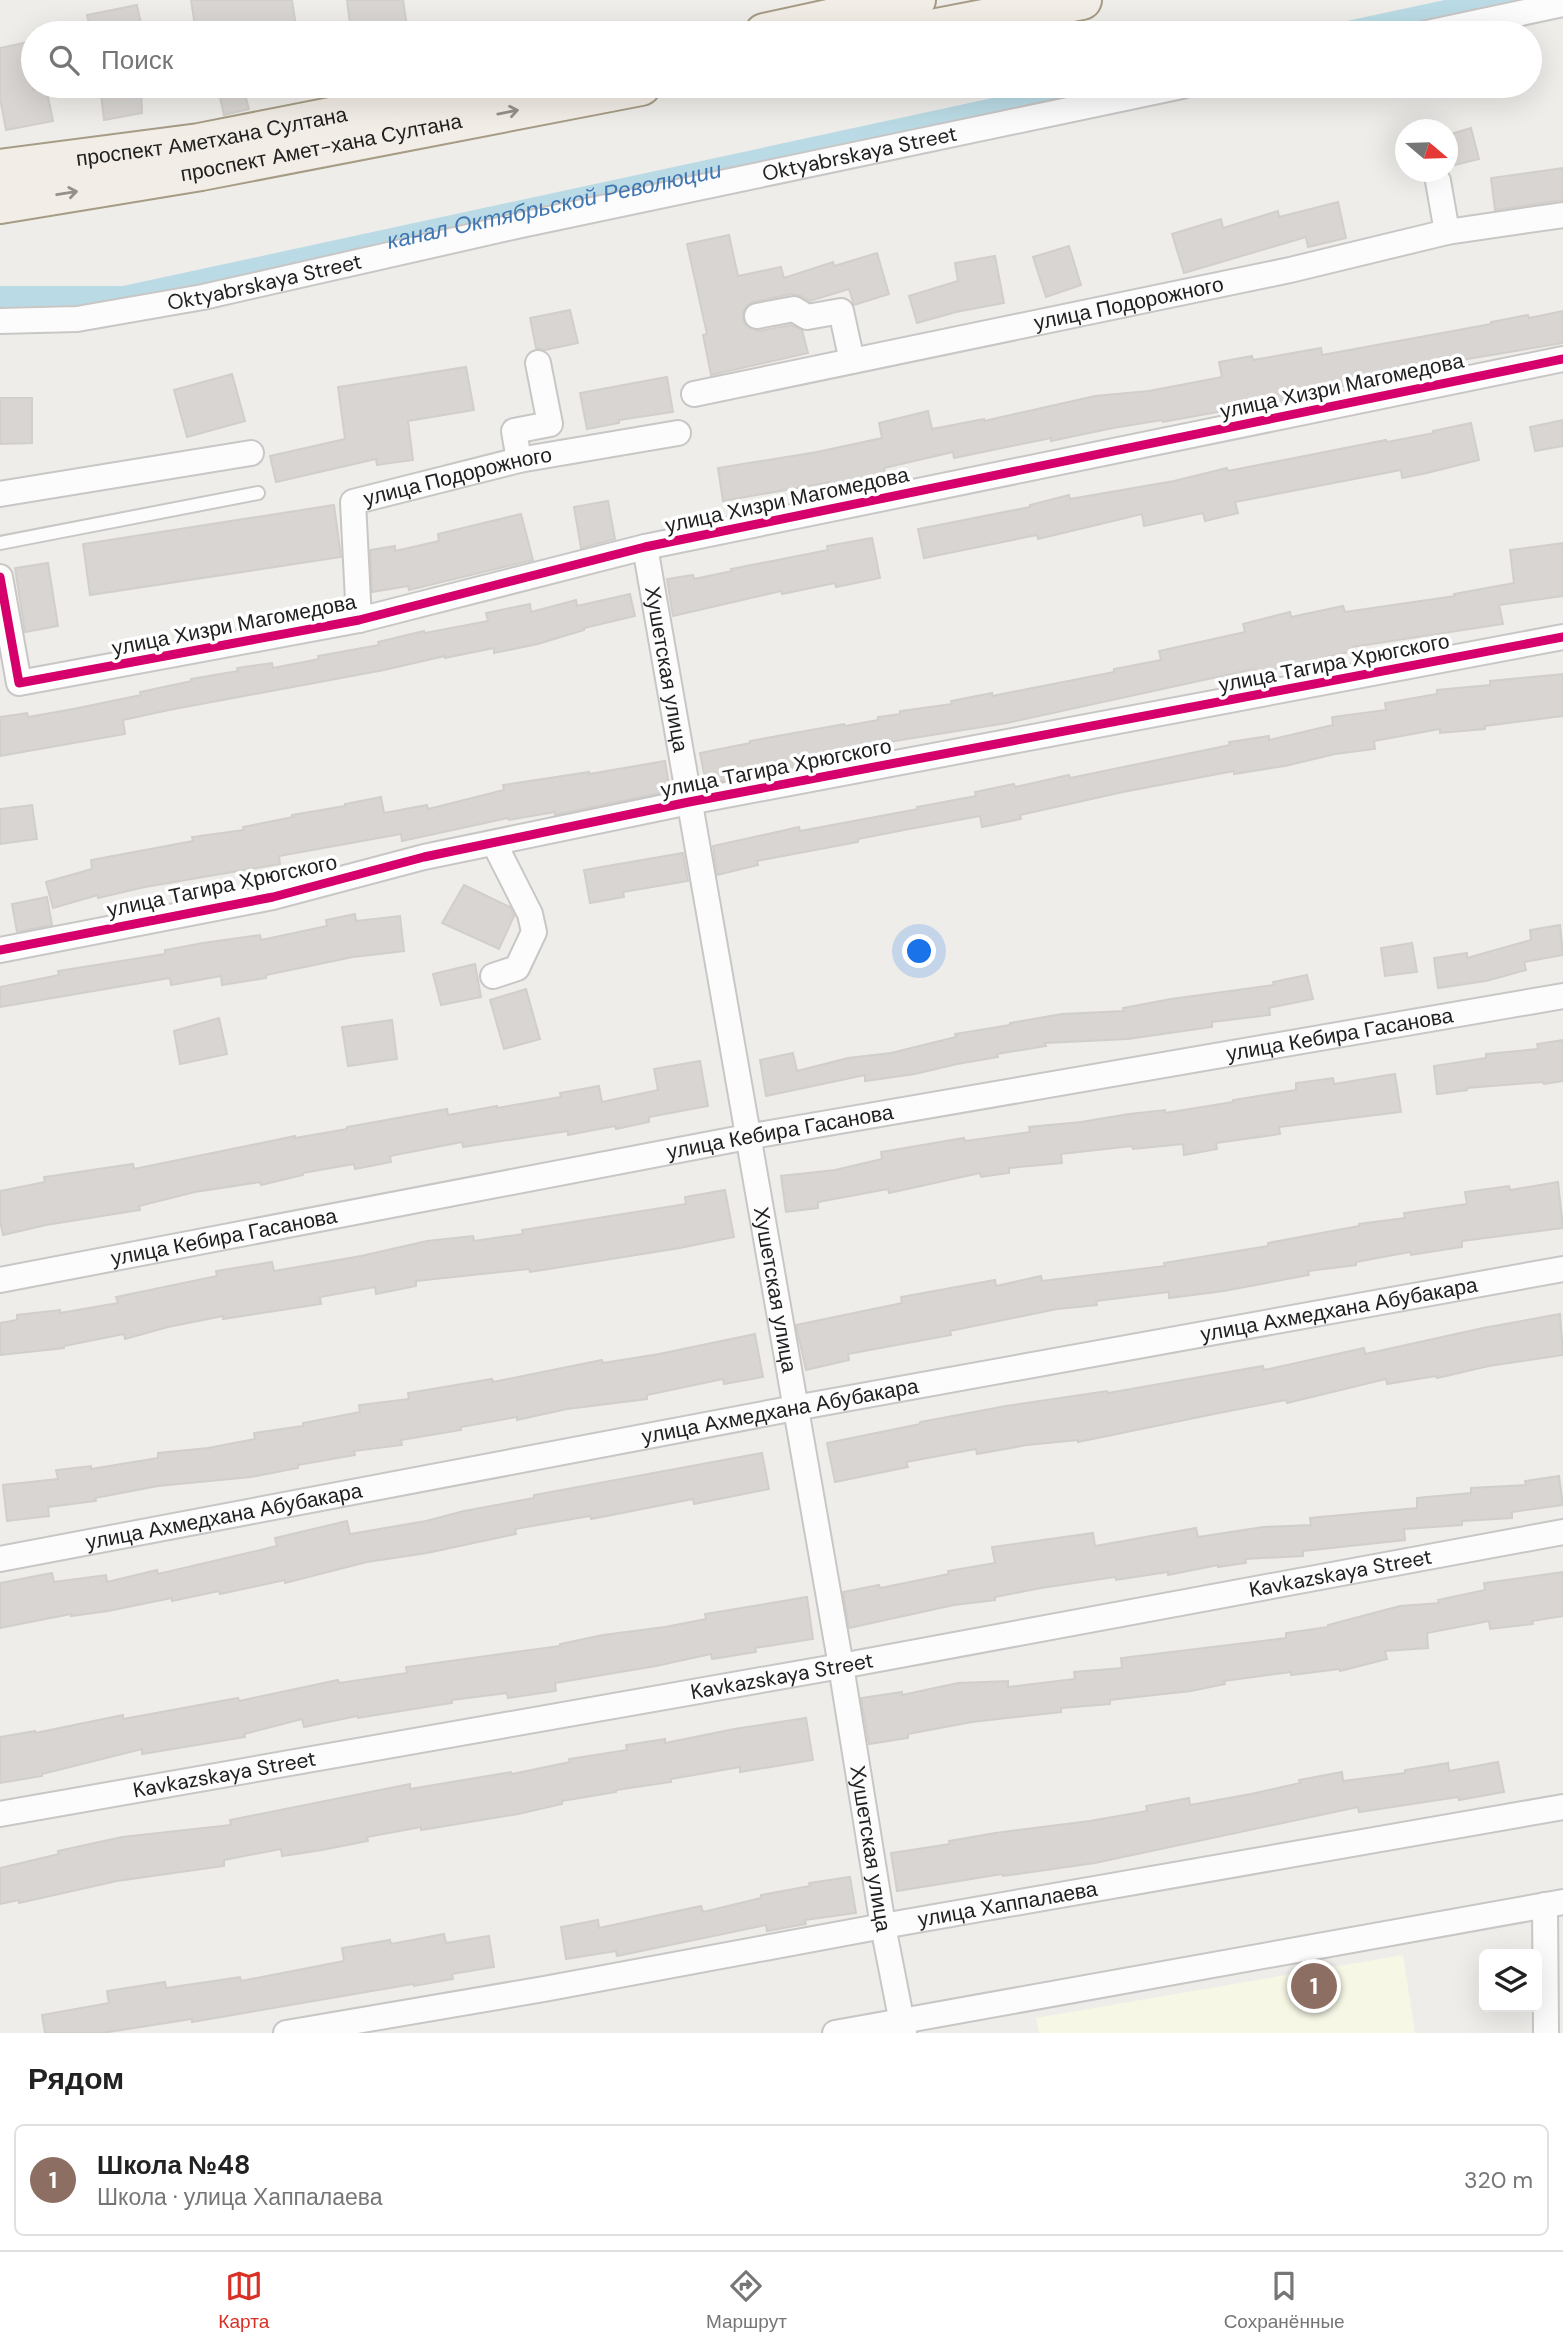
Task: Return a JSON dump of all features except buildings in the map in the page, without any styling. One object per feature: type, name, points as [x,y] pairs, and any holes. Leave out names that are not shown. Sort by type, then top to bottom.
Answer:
[{"type":"main road","points":[[819,21],[916,0]]},
{"type":"main road","points":[[973,21],[1082,0]]},
{"type":"main road","name":"проспект Аметхана Султана","points":[[0,169],[199,144],[433,98]]},
{"type":"main road","name":"проспект Амет-хана Султана","points":[[0,204],[201,172],[580,98]]},
{"type":"street","points":[[1483,21],[1563,4]]},
{"type":"street","name":"Oktyabrskaya Street","points":[[0,321],[77,319],[203,297],[521,225],[1125,98]]},
{"type":"street","points":[[1438,182],[1447,232]]},
{"type":"street","name":"улица Подорожного","points":[[694,394],[1290,270],[1447,232],[1563,215]]},
{"type":"street","points":[[757,316],[794,309],[807,317],[841,310],[852,361]]},
{"type":"street","name":"улица Хизри Магомедова","points":[[6,647],[19,683],[359,620],[645,547],[1563,359]]},
{"type":"street","points":[[519,460],[514,431],[551,424],[538,363]]},
{"type":"street","name":"улица Подорожного","points":[[359,620],[352,502],[519,460],[678,433]]},
{"type":"street","points":[[0,494],[251,453]]},
{"type":"street","name":"Хушетская улица","points":[[645,547],[841,1666],[883,1926],[903,2027]]},
{"type":"street","points":[[0,577],[6,647]]},
{"type":"street","name":"улица Тагира Хрюгского","points":[[0,950],[274,897],[424,857],[689,802],[1563,637]]},
{"type":"street","points":[[493,976],[517,968],[534,932],[530,914],[494,843]]},
{"type":"street","name":"улица Кебира Гасанова","points":[[0,1280],[747,1137],[1563,996]]},
{"type":"street","name":"улица Ахмедхана Абубакара","points":[[0,1559],[795,1408],[1563,1269]]},
{"type":"street","name":"Kavkazskaya Street","points":[[0,1814],[841,1666],[1563,1532]]},
{"type":"street","name":"улица Хаппалаева","points":[[286,2033],[1563,1807]]},
{"type":"street","points":[[835,2033],[903,2027],[1554,1903],[1546,2033]]},
{"type":"lane","points":[[0,543],[258,493]]},
{"type":"shaded area","points":[[1403,1955],[1415,2033],[1039,2033],[1036,2018]]},
{"type":"waterway","name":"канал Октябрьской Революции","points":[[1404,21],[1502,0]]},
{"type":"waterway","name":"канал Октябрьской Революции","points":[[0,298],[124,298],[1049,98]]},
{"type":"cycle path","points":[[0,577],[19,683],[359,620],[645,547],[1563,359]]},
{"type":"cycle path","points":[[0,950],[273,897],[424,857],[689,802],[1563,637]]},
{"type":"place","name":"Школа №48","points":[[1314,1986]]}]
